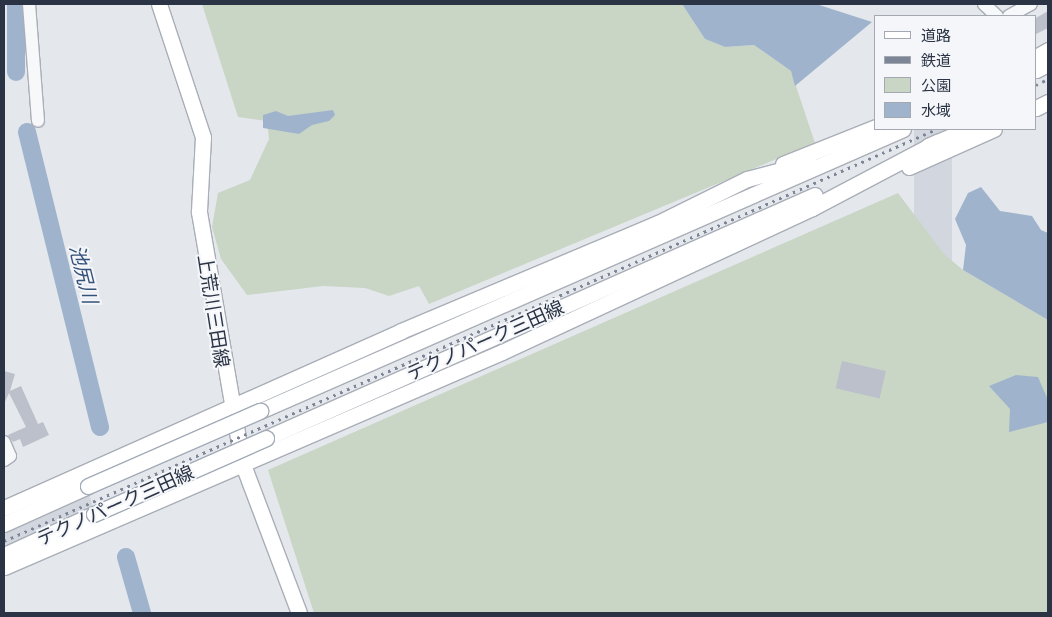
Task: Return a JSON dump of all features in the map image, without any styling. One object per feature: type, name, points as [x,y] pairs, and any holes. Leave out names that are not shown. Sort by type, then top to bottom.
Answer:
[{"type":"main road","name":"上荒川三田線","points":[[159,4],[203,137],[199,212],[230,406],[242,462],[299,613]]},
{"type":"main road","points":[[1037,56],[1048,50]]},
{"type":"main road","points":[[4,508],[230,406],[656,224],[747,179],[874,128]]},
{"type":"main road","name":"テクノパーク三田線","points":[[4,524],[813,166],[901,130]]},
{"type":"main road","name":"テクノパーク三田線","points":[[4,555],[966,130]]},
{"type":"main road","points":[[4,567],[242,462],[502,352],[818,205],[992,130]]},
{"type":"main road","points":[[818,205],[937,142]]},
{"type":"main road","points":[[747,179],[789,168],[813,166]]},
{"type":"street","points":[[29,4],[38,121]]},
{"type":"street","points":[[984,4],[995,15]]},
{"type":"street","points":[[1011,15],[1031,4]]},
{"type":"street","points":[[4,442],[10,456],[4,460]]},
{"type":"shaded area","points":[[914,130],[952,130],[952,613],[914,613]]},
{"type":"shaded area","points":[[89,493],[93,508],[4,547],[4,532]]},
{"type":"green space","points":[[202,4],[682,4],[705,39],[725,47],[754,45],[791,71],[815,143],[429,304],[419,286],[389,296],[365,288],[323,286],[247,295],[221,259],[212,227],[218,193],[250,180],[269,139],[267,121],[238,117]]},
{"type":"green space","points":[[898,193],[944,254],[963,270],[1048,320],[1048,613],[314,613],[268,470]]},
{"type":"water","points":[[682,4],[816,4],[872,22],[795,86],[791,71],[754,45],[725,47],[705,39]]},
{"type":"water","points":[[333,110],[335,115],[329,121],[312,125],[299,134],[263,128],[263,115],[276,111],[288,116]]},
{"type":"water","points":[[981,187],[1000,211],[1032,216],[1041,230],[1048,233],[1048,320],[963,270],[966,245],[955,219],[968,193]]},
{"type":"water","points":[[1016,375],[1038,377],[1048,400],[1048,422],[1009,432],[1010,409],[989,386]]},
{"type":"building","points":[[1048,11],[1048,28],[1037,34],[1037,17]]},
{"type":"building","points":[[842,361],[886,371],[880,398],[836,388]]},
{"type":"building","points":[[4,371],[15,374],[10,391],[21,386],[38,424],[43,422],[49,435],[23,447],[20,439],[13,442],[8,435],[26,427],[9,393],[4,404]]},
{"type":"waterway","name":"池尻川","points":[[16,4],[16,72]]},
{"type":"waterway","name":"池尻川","points":[[27,132],[100,427]]},
{"type":"waterway","name":"池尻川","points":[[126,557],[142,613]]},
{"type":"railway","points":[[1037,84],[1048,79]]},
{"type":"railway","points":[[4,541],[935,130]]}]
